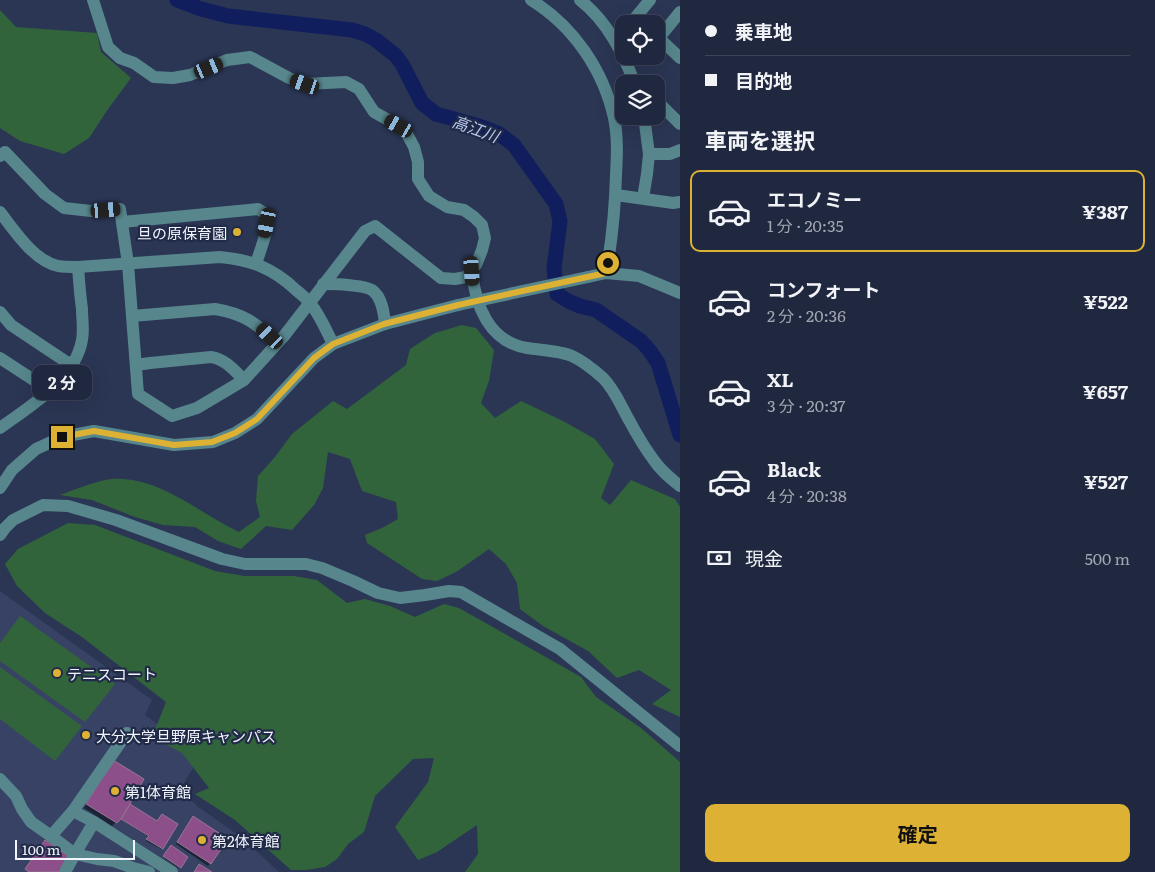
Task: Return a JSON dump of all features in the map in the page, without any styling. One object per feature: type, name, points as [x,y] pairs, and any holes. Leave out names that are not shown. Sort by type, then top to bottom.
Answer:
[{"type":"street","points":[[0,156],[5,152],[45,194],[64,208],[91,211],[120,209],[128,264],[138,394],[172,416],[197,408],[244,380],[284,336],[365,231],[375,226],[441,278],[455,279],[466,277],[472,271],[482,250],[485,238],[482,225],[464,210],[447,207],[429,196],[418,179],[418,162],[414,146],[407,134],[399,126],[374,112],[359,89],[346,82],[305,84],[250,58],[227,60],[190,75],[173,78],[154,77],[134,63],[120,58],[108,47],[93,0]]},
{"type":"street","points":[[530,0],[553,16],[588,56],[604,86],[614,118],[616,195],[606,273]]},
{"type":"street","points":[[638,15],[650,0]]},
{"type":"street","points":[[585,1],[613,38],[623,54],[631,75]]},
{"type":"street","points":[[680,12],[659,38],[680,58]]},
{"type":"street","points":[[665,109],[680,124]]},
{"type":"street","points":[[643,198],[649,154],[645,125]]},
{"type":"street","points":[[649,154],[670,154],[680,150]]},
{"type":"street","points":[[616,195],[673,203],[680,202]]},
{"type":"street","points":[[122,222],[258,209],[264,211],[267,223],[256,264]]},
{"type":"street","points":[[0,212],[22,241],[42,259],[57,266],[78,267],[220,257],[235,258],[256,264],[273,271],[310,302],[333,344]]},
{"type":"street","points":[[2,423],[37,401],[49,390],[64,376],[78,353],[83,328],[78,267]]},
{"type":"street","points":[[472,271],[480,309],[488,325],[506,340],[525,348],[570,356],[583,362],[604,379],[617,397],[628,420],[653,460],[680,486]]},
{"type":"street","points":[[0,488],[12,470],[36,449],[62,437],[94,431],[174,445],[212,442],[235,433],[257,419],[314,358],[333,344],[384,324],[458,305],[606,273],[638,276],[680,293]]},
{"type":"street","points":[[324,284],[359,286],[372,290],[378,297],[384,314],[384,324]]},
{"type":"street","points":[[132,316],[215,309],[227,311],[251,320],[277,342]]},
{"type":"street","points":[[0,312],[11,325],[72,364]]},
{"type":"street","points":[[0,358],[49,390]]},
{"type":"street","points":[[136,365],[150,362],[218,358],[244,380]]},
{"type":"street","points":[[0,535],[13,520],[43,505],[68,506],[116,520],[222,559],[246,564],[306,564],[322,568],[378,593],[400,598],[449,591],[461,592],[560,649],[680,746]]},
{"type":"street","points":[[51,836],[72,811],[127,734]]},
{"type":"street","points":[[0,778],[16,796],[31,822],[75,854],[114,861],[149,872]]},
{"type":"street","points":[[72,811],[94,822],[172,872]]},
{"type":"street","points":[[65,872],[94,822]]},
{"type":"shaded area","name":"大分大学旦野原キャンパス","points":[[0,591],[152,700],[145,715],[201,755],[180,789],[197,806],[241,837],[279,872],[0,872]]},
{"type":"green space","points":[[0,10],[16,27],[97,33],[101,52],[131,78],[89,138],[64,154],[20,141],[0,128]]},
{"type":"green space","points":[[462,325],[476,328],[494,350],[489,381],[481,403],[495,418],[521,401],[595,439],[614,464],[601,498],[610,505],[631,480],[675,499],[680,507],[680,717],[652,704],[671,690],[639,670],[617,678],[588,651],[543,626],[520,609],[517,583],[506,564],[489,549],[456,572],[437,581],[422,579],[367,543],[365,535],[398,519],[396,502],[362,491],[350,459],[328,452],[323,488],[314,505],[292,530],[266,526],[241,549],[218,541],[195,527],[163,525],[135,517],[92,500],[60,495],[112,479],[146,483],[178,497],[239,532],[260,517],[256,501],[258,476],[292,434],[333,401],[347,409],[406,365],[410,349],[435,333]]},
{"type":"green space","points":[[68,523],[95,525],[215,571],[244,576],[294,576],[317,580],[347,603],[365,599],[390,606],[415,617],[444,604],[459,608],[581,677],[596,697],[641,728],[680,762],[680,872],[465,872],[478,854],[477,825],[437,852],[418,860],[395,827],[428,782],[434,758],[413,759],[375,796],[364,832],[348,844],[337,859],[325,867],[291,870],[235,820],[195,794],[209,788],[182,753],[152,737],[166,702],[82,637],[45,613],[17,586],[5,564],[18,549]]},
{"type":"green space","name":"テニスコート","points":[[20,616],[115,684],[85,722],[0,661],[0,643]]},
{"type":"green space","name":"テニスコート","points":[[0,667],[82,726],[55,761],[0,719]]},
{"type":"building","name":"第1体育館","points":[[113,760],[144,779],[117,823],[86,804]]},
{"type":"building","points":[[130,804],[157,821],[162,814],[178,824],[163,849],[146,839],[149,836],[121,819]]},
{"type":"building","name":"第2体育館","points":[[193,816],[228,839],[211,864],[177,842]]},
{"type":"building","points":[[45,840],[70,857],[59,872],[29,872],[25,869]]},
{"type":"building","points":[[171,845],[188,857],[181,868],[163,856]]},
{"type":"building","points":[[199,864],[212,872],[194,872]]},
{"type":"waterway","name":"高江川","points":[[177,0],[228,16],[352,30],[365,34],[395,55],[402,64],[422,103],[436,114],[498,133],[514,145],[556,204],[560,221],[554,269],[557,294],[580,306],[596,310],[641,341],[650,351],[658,363],[680,435]]},
{"type":"place","name":"旦の原保育園","points":[[237,232]]},
{"type":"place","name":"テニスコート","points":[[57,673]]},
{"type":"place","name":"大分大学旦野原キャンパス","points":[[86,735]]},
{"type":"place","name":"第1体育館","points":[[115,791]]},
{"type":"place","name":"第2体育館","points":[[202,840]]},
{"type":"route","points":[[62,437],[94,431],[174,445],[212,442],[235,433],[257,419],[314,358],[333,344],[384,324],[458,305],[606,273],[608,263]]}]
